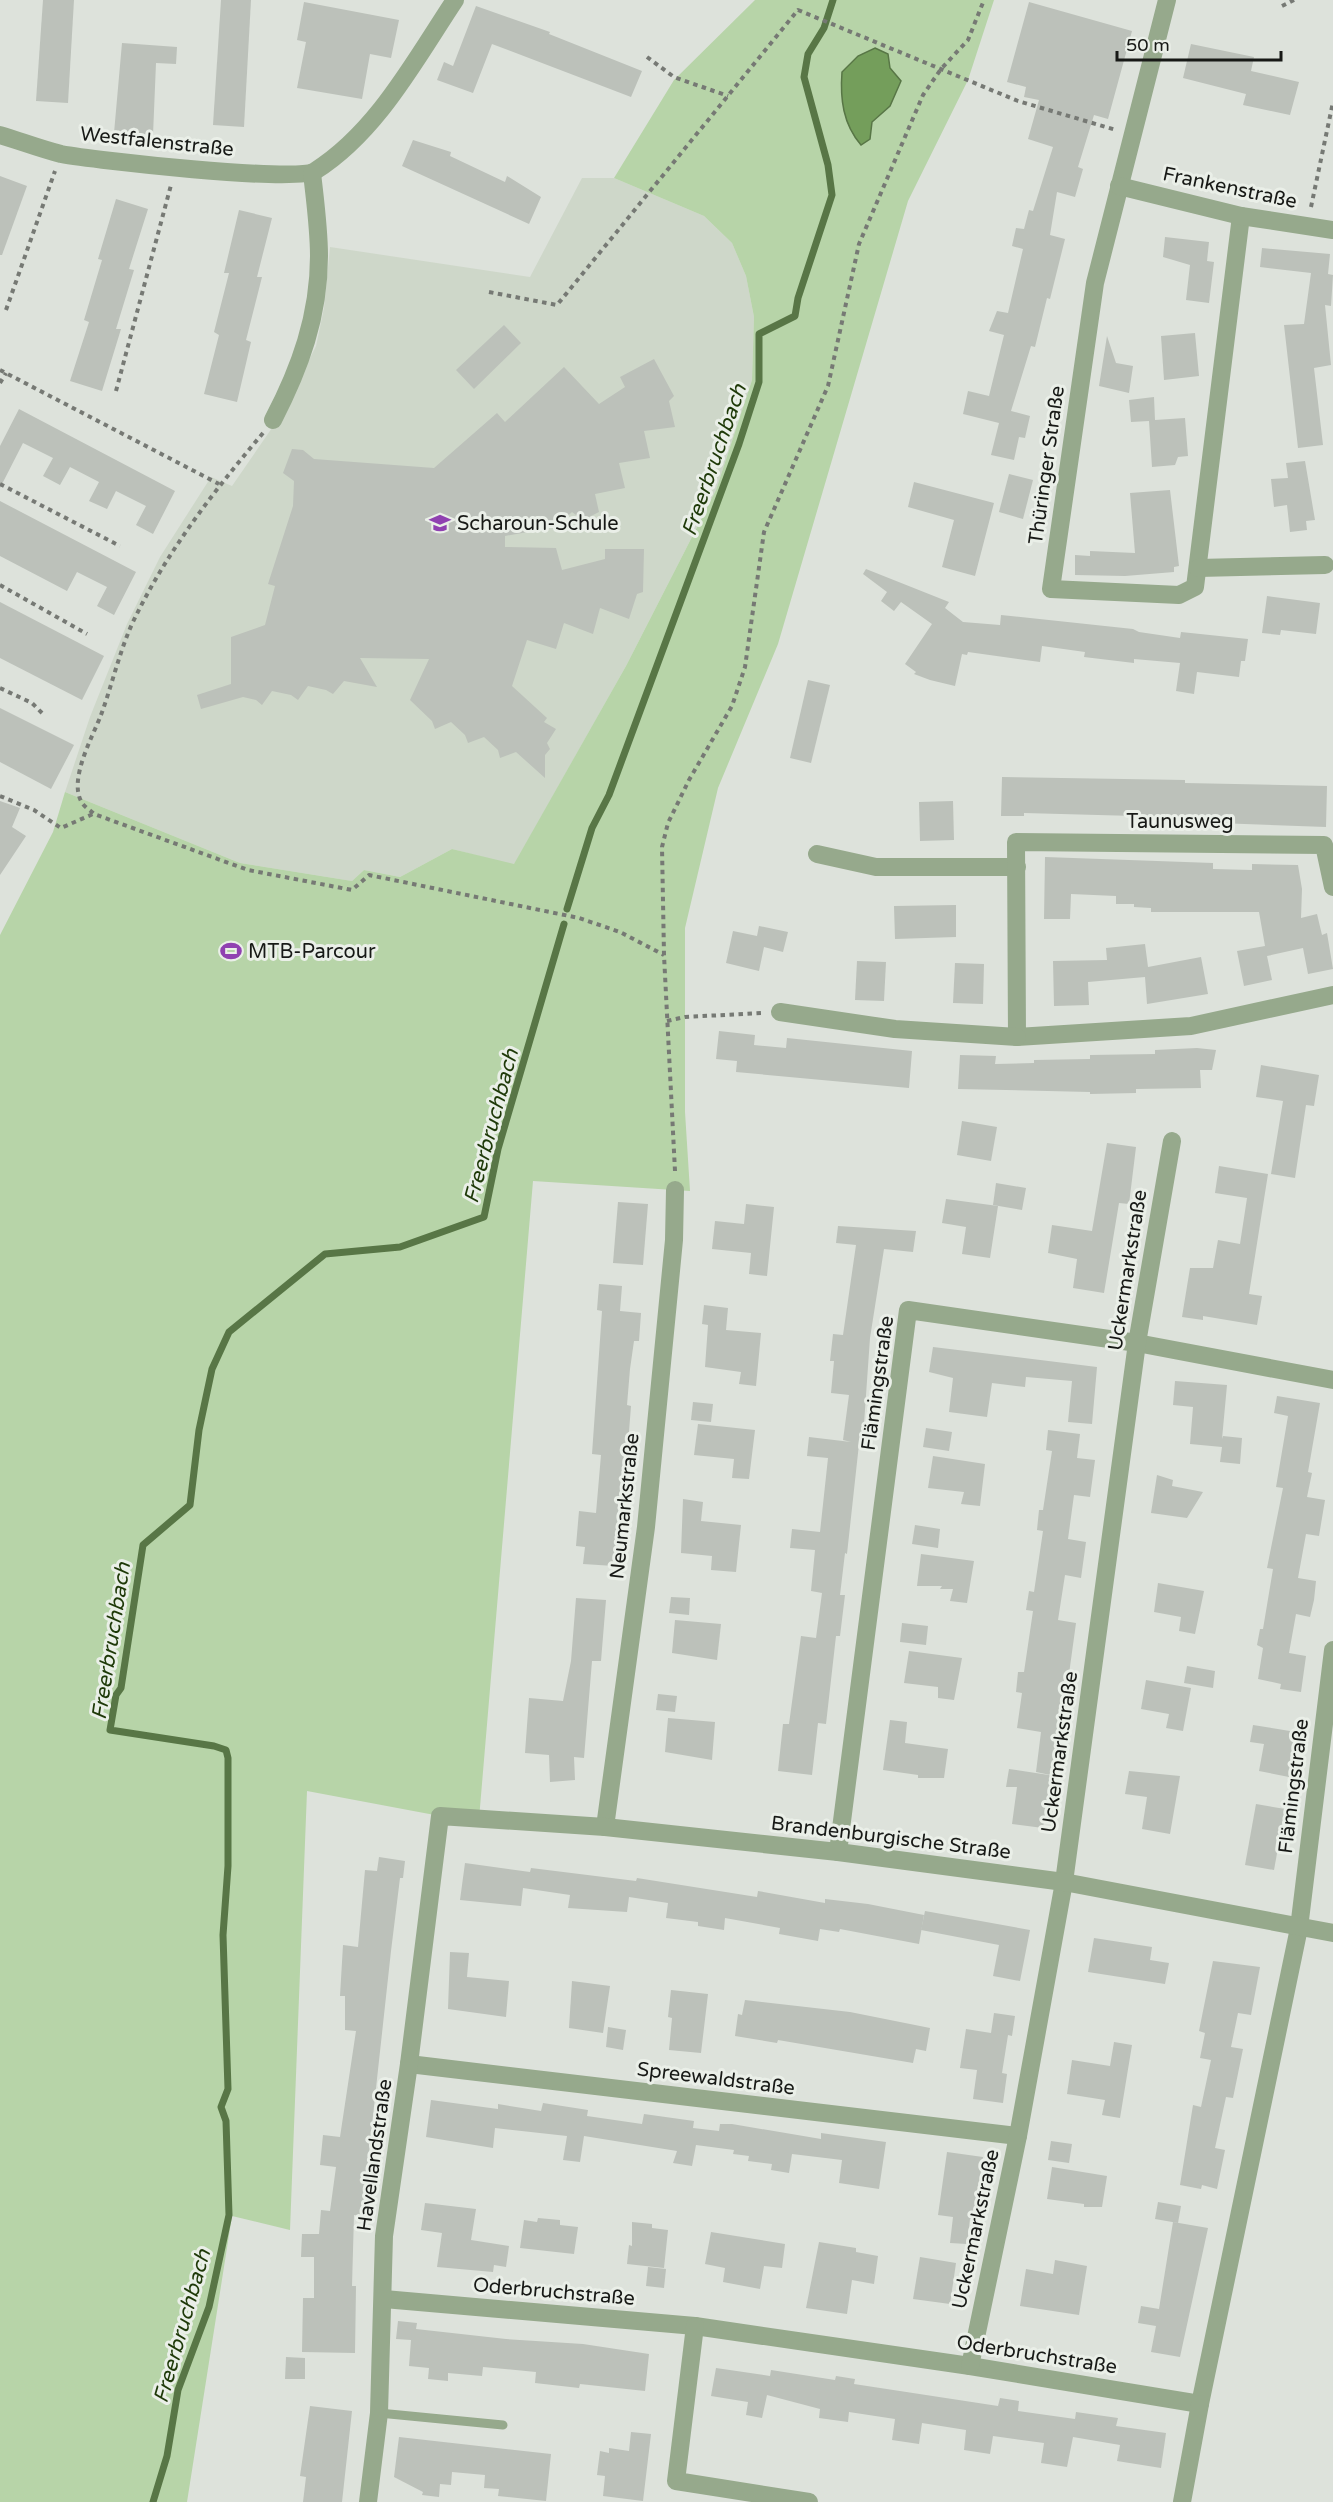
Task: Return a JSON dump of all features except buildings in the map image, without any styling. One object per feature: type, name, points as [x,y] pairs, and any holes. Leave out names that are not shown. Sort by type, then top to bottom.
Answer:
[{"type":"street","points":[[273,420],[296,376],[312,320],[319,257],[312,173],[352,141],[385,105],[456,0]]},
{"type":"street","points":[[1119,186],[1167,0]]},
{"type":"street","name":"Westfalenstraße","points":[[0,135],[62,154],[230,173],[312,173]]},
{"type":"street","name":"Frankenstraße","points":[[1119,186],[1241,216],[1333,230]]},
{"type":"street","name":"Thüringer Straße","points":[[1119,186],[1095,283],[1050,588],[1179,595],[1195,587],[1241,216]]},
{"type":"street","points":[[1198,568],[1325,565]]},
{"type":"street","name":"Taunusweg","points":[[1017,1037],[1016,842],[1324,845],[1333,887]]},
{"type":"street","points":[[817,854],[876,867],[1017,867]]},
{"type":"street","points":[[780,1012],[895,1029],[1017,1037],[1191,1026],[1333,995]]},
{"type":"street","name":"Uckermarkstraße","points":[[970,2366],[1018,2136],[1064,1882],[1137,1343],[1172,1141]]},
{"type":"street","name":"Neumarkstraße","points":[[605,1827],[646,1527],[674,1240],[675,1190]]},
{"type":"street","name":"Flämingstraße","points":[[838,1852],[908,1310],[1137,1343],[1333,1380]]},
{"type":"street","name":"Flämingstraße","points":[[1299,1928],[1333,1650]]},
{"type":"street","name":"Brandenburgische Straße","points":[[440,1816],[605,1827],[838,1852],[1064,1882],[1333,1933]]},
{"type":"street","name":"Havellandstraße","points":[[368,2502],[379,2413],[384,2236],[409,2064],[440,1816]]},
{"type":"street","points":[[1182,2502],[1200,2404],[1299,1928]]},
{"type":"street","name":"Spreewaldstraße","points":[[409,2064],[1018,2136]]},
{"type":"street","name":"Oderbruchstraße","points":[[384,2299],[695,2326],[970,2366],[1200,2404]]},
{"type":"street","points":[[695,2326],[676,2481],[809,2502]]},
{"type":"lane","points":[[379,2413],[503,2425]]},
{"type":"path","points":[[675,1190],[664,955],[662,847],[669,823],[689,780],[732,706],[745,667],[764,532],[828,386],[859,244],[923,95],[941,69],[968,40],[984,0]]},
{"type":"path","points":[[1282,6],[1294,0]]},
{"type":"path","points":[[489,292],[557,305],[798,10],[1018,101],[1132,135]]},
{"type":"path","points":[[647,57],[674,77],[728,96]]},
{"type":"path","points":[[1307,226],[1333,102]]},
{"type":"path","points":[[6,310],[62,154]]},
{"type":"path","points":[[116,391],[176,167]]},
{"type":"path","points":[[0,370],[219,484]]},
{"type":"path","points":[[0,383],[6,373]]},
{"type":"path","points":[[273,420],[219,484],[166,563],[132,626],[101,715],[82,759],[78,791],[81,802],[94,814],[248,870],[352,890],[369,875],[579,918],[620,932],[664,955]]},
{"type":"path","points":[[0,484],[120,546]]},
{"type":"path","points":[[0,585],[87,634]]},
{"type":"path","points":[[0,688],[32,704],[44,715]]},
{"type":"path","points":[[0,796],[34,810],[62,828],[77,819],[94,814]]},
{"type":"path","points":[[667,1021],[685,1017],[780,1012]]},
{"type":"shaded area","points":[[755,0],[994,0],[968,80],[908,201],[778,644],[718,788],[685,928],[685,1112],[690,1191],[533,1181],[479,1819],[440,1816],[307,1791],[290,2230],[232,2216],[187,2502],[0,2502],[0,935],[53,832],[65,792],[240,863],[352,881],[364,870],[400,877],[452,849],[514,864],[626,666],[716,490],[752,380],[754,317],[746,276],[732,243],[704,216],[614,178],[674,80]],"holes":[[[888,54],[890,106],[872,122]]]},
{"type":"shaded area","points":[[875,48],[888,54],[890,68],[901,81],[890,106],[872,122],[870,139],[861,145],[850,129],[844,111],[842,72],[858,56]]},
{"type":"shaded area","name":"Scharoun-Schule","points":[[582,178],[614,178],[704,216],[732,243],[746,276],[754,317],[752,380],[716,490],[626,666],[514,865],[452,849],[400,877],[364,870],[352,881],[240,863],[65,792],[90,717],[127,624],[160,557],[211,477],[232,486],[283,412],[316,346],[324,308],[330,247],[530,277]]},
{"type":"waterway","name":"Freerbruchbach","points":[[567,909],[592,828],[609,795],[739,444],[759,382],[759,334],[795,316],[798,298],[832,195],[828,165],[804,77],[808,54],[824,28],[833,0]]},
{"type":"waterway","name":"Freerbruchbach","points":[[153,2502],[167,2456],[178,2390],[209,2307],[229,2215],[226,2121],[221,2107],[228,2089],[223,1935],[228,1866],[228,1758],[226,1750],[214,1746],[110,1730],[116,1695],[121,1688],[143,1545],[190,1505],[199,1430],[212,1369],[229,1332],[325,1254],[400,1247],[484,1217],[498,1149],[564,924]]},
{"type":"place","name":"Scharoun-Schule","points":[[440,523]]},
{"type":"place","name":"MTB-Parcour","points":[[231,951]]}]
